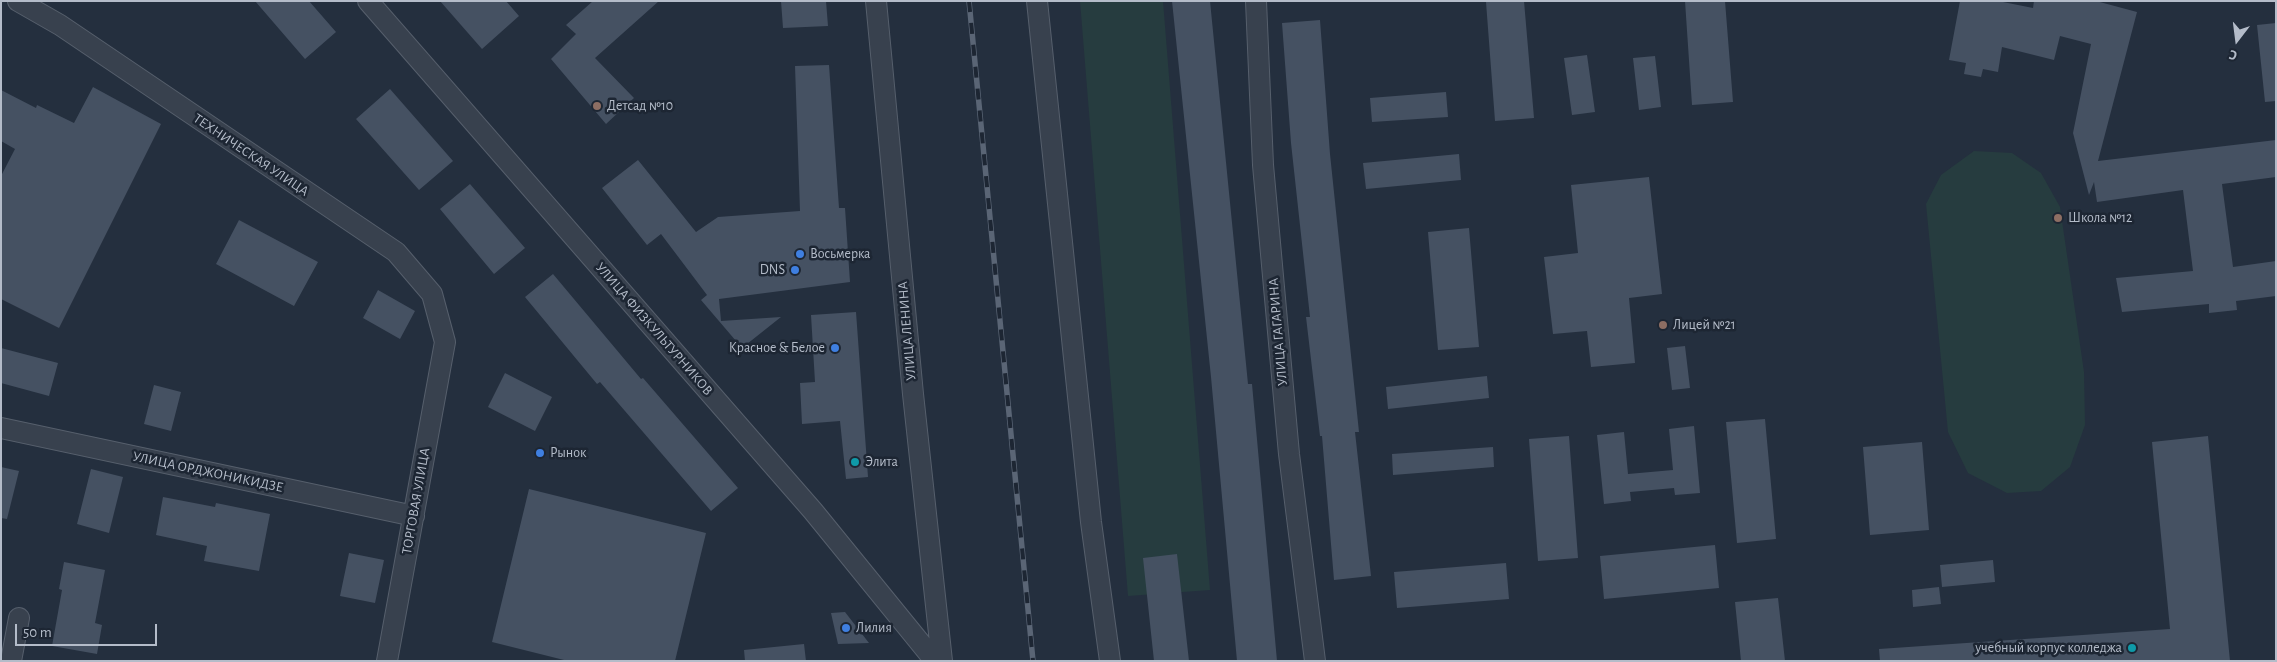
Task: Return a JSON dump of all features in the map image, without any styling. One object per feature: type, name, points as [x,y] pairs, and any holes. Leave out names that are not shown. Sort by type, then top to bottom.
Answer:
[{"type":"street","name":"ТЕХНИЧЕСКАЯ УЛИЦА","points":[[18,1],[60,25],[396,252],[432,294],[445,342]]},
{"type":"street","name":"УЛИЦА ФИЗКУЛЬТУРНИКОВ","points":[[368,1],[813,511],[936,661]]},
{"type":"street","name":"УЛИЦА ЛЕНИНА","points":[[876,1],[914,403],[942,661]]},
{"type":"street","points":[[1037,1],[1090,522],[1110,661]]},
{"type":"street","name":"УЛИЦА ГАГАРИНА","points":[[1256,1],[1263,164],[1289,454],[1315,661]]},
{"type":"street","name":"ТОРГОВАЯ УЛИЦА","points":[[387,661],[445,342]]},
{"type":"street","name":"УЛИЦА ОРДЖОНИКИДЗЕ","points":[[1,428],[414,516]]},
{"type":"street","points":[[11,661],[19,618]]},
{"type":"green space","points":[[1080,1],[1163,1],[1210,590],[1128,596]]},
{"type":"green space","points":[[1974,151],[2012,153],[2041,173],[2060,207],[2084,372],[2085,425],[2070,467],[2041,491],[2007,493],[1968,473],[1948,432],[1926,204],[1941,175]]},
{"type":"building","points":[[255,1],[309,1],[336,32],[305,59]]},
{"type":"building","points":[[440,1],[506,1],[519,16],[482,49]]},
{"type":"building","points":[[593,1],[659,1],[595,58],[634,98],[606,124],[551,59],[576,34],[566,25]]},
{"type":"building","points":[[781,1],[826,1],[828,26],[783,28]]},
{"type":"building","points":[[1172,1],[1210,1],[1248,384],[1252,384],[1277,661],[1237,661],[1211,377]]},
{"type":"building","points":[[1524,1],[1534,118],[1495,121],[1486,2]]},
{"type":"building","points":[[1685,1],[1725,1],[1733,102],[1692,105]]},
{"type":"building","points":[[1960,1],[1998,1],[2033,8],[2034,1],[2096,1],[2137,12],[2098,161],[2276,140],[2276,177],[2222,184],[2233,267],[2276,261],[2276,296],[2236,301],[2237,310],[2209,313],[2209,304],[2122,312],[2116,278],[2193,271],[2183,190],[2097,202],[2094,182],[2089,195],[2073,133],[2091,44],[2060,36],[2054,60],[2002,47],[1998,72],[1983,69],[1981,77],[1964,74],[1966,63],[1949,60]]},
{"type":"building","points":[[1320,20],[1330,154],[1359,432],[1355,432],[1371,576],[1334,580],[1322,436],[1320,436],[1306,317],[1310,317],[1291,143],[1282,23]]},
{"type":"building","points":[[2276,23],[2276,101],[2265,102],[2257,25]]},
{"type":"building","points":[[1587,55],[1595,112],[1572,115],[1564,58]]},
{"type":"building","points":[[1655,56],[1661,107],[1639,110],[1633,58]]},
{"type":"building","points":[[829,65],[839,208],[845,208],[850,282],[719,299],[721,321],[781,317],[742,348],[701,300],[707,295],[661,234],[647,245],[602,188],[638,160],[696,232],[718,217],[800,211],[795,66]]},
{"type":"building","points":[[93,87],[161,124],[59,328],[1,299],[1,176],[15,149],[1,141],[1,90],[36,108],[37,105],[74,123]]},
{"type":"building","points":[[390,89],[453,161],[419,190],[356,119]]},
{"type":"building","points":[[1446,92],[1448,117],[1372,122],[1370,98]]},
{"type":"building","points":[[1459,154],[1461,180],[1366,189],[1363,163]]},
{"type":"building","points":[[1649,177],[1662,294],[1629,298],[1635,363],[1591,367],[1587,331],[1553,334],[1544,257],[1578,253],[1571,185]]},
{"type":"building","points":[[470,184],[525,248],[494,274],[440,209]]},
{"type":"building","points":[[239,220],[318,262],[294,306],[216,264]]},
{"type":"building","points":[[1469,228],[1479,347],[1438,350],[1428,232]]},
{"type":"building","points":[[553,274],[641,379],[643,378],[738,488],[711,511],[600,382],[597,384],[525,297]]},
{"type":"building","points":[[378,290],[415,311],[400,339],[363,318]]},
{"type":"building","name":"Красное & Белое","points":[[856,312],[868,477],[846,479],[840,421],[802,424],[800,383],[815,382],[811,315]]},
{"type":"building","points":[[1685,346],[1690,388],[1672,390],[1667,348]]},
{"type":"building","points":[[1,348],[58,363],[49,396],[1,383]]},
{"type":"building","points":[[505,373],[552,397],[535,431],[488,407]]},
{"type":"building","points":[[1487,376],[1489,398],[1388,409],[1386,387]]},
{"type":"building","points":[[154,385],[181,392],[171,431],[144,424]]},
{"type":"building","points":[[1765,419],[1776,539],[1737,543],[1726,422]]},
{"type":"building","points":[[1694,426],[1700,493],[1675,495],[1674,488],[1630,492],[1631,501],[1604,504],[1597,435],[1624,432],[1628,474],[1673,470],[1669,429]]},
{"type":"building","points":[[1569,436],[1578,558],[1538,561],[1529,439]]},
{"type":"building","points":[[2208,436],[2230,661],[1880,661],[1879,649],[2170,629],[2152,442]]},
{"type":"building","points":[[1922,442],[1929,530],[1870,535],[1863,447]]},
{"type":"building","points":[[1493,447],[1494,467],[1393,475],[1392,454]]},
{"type":"building","points":[[1,467],[19,471],[7,519],[1,518]]},
{"type":"building","points":[[91,469],[123,477],[109,533],[77,524]]},
{"type":"building","points":[[529,489],[706,533],[675,661],[568,661],[492,642]]},
{"type":"building","points":[[163,497],[215,507],[216,503],[270,514],[259,571],[204,561],[207,546],[156,535]]},
{"type":"building","points":[[1715,545],[1719,588],[1604,599],[1600,556]]},
{"type":"building","points":[[349,553],[384,560],[375,603],[340,596]]},
{"type":"building","points":[[1177,554],[1189,661],[1154,661],[1143,558]]},
{"type":"building","points":[[1993,560],[1995,582],[1942,587],[1940,565]]},
{"type":"building","points":[[64,562],[105,570],[95,623],[102,625],[97,654],[52,646],[62,590],[59,589]]},
{"type":"building","points":[[1506,563],[1509,599],[1397,608],[1394,572]]},
{"type":"building","points":[[1939,587],[1941,604],[1913,607],[1912,590]]},
{"type":"building","points":[[1778,598],[1785,661],[1741,661],[1735,602]]},
{"type":"building","name":"Лилия","points":[[845,612],[869,643],[838,644],[831,613]]},
{"type":"building","points":[[804,644],[806,661],[745,661],[744,650]]},
{"type":"railway","points":[[969,1],[1033,661]]},
{"type":"place","name":"Детсад №10","points":[[597,106]]},
{"type":"place","name":"Школа №12","points":[[2058,218]]},
{"type":"place","name":"Восьмерка","points":[[800,254]]},
{"type":"place","name":"DNS","points":[[795,270]]},
{"type":"place","name":"Лицей №21","points":[[1663,325]]},
{"type":"place","name":"Красное & Белое","points":[[835,348]]},
{"type":"place","name":"Рынок","points":[[540,453]]},
{"type":"place","name":"Элита","points":[[855,462]]},
{"type":"place","name":"Лилия","points":[[846,628]]},
{"type":"place","name":"учебный корпус колледжа","points":[[2132,648]]}]
